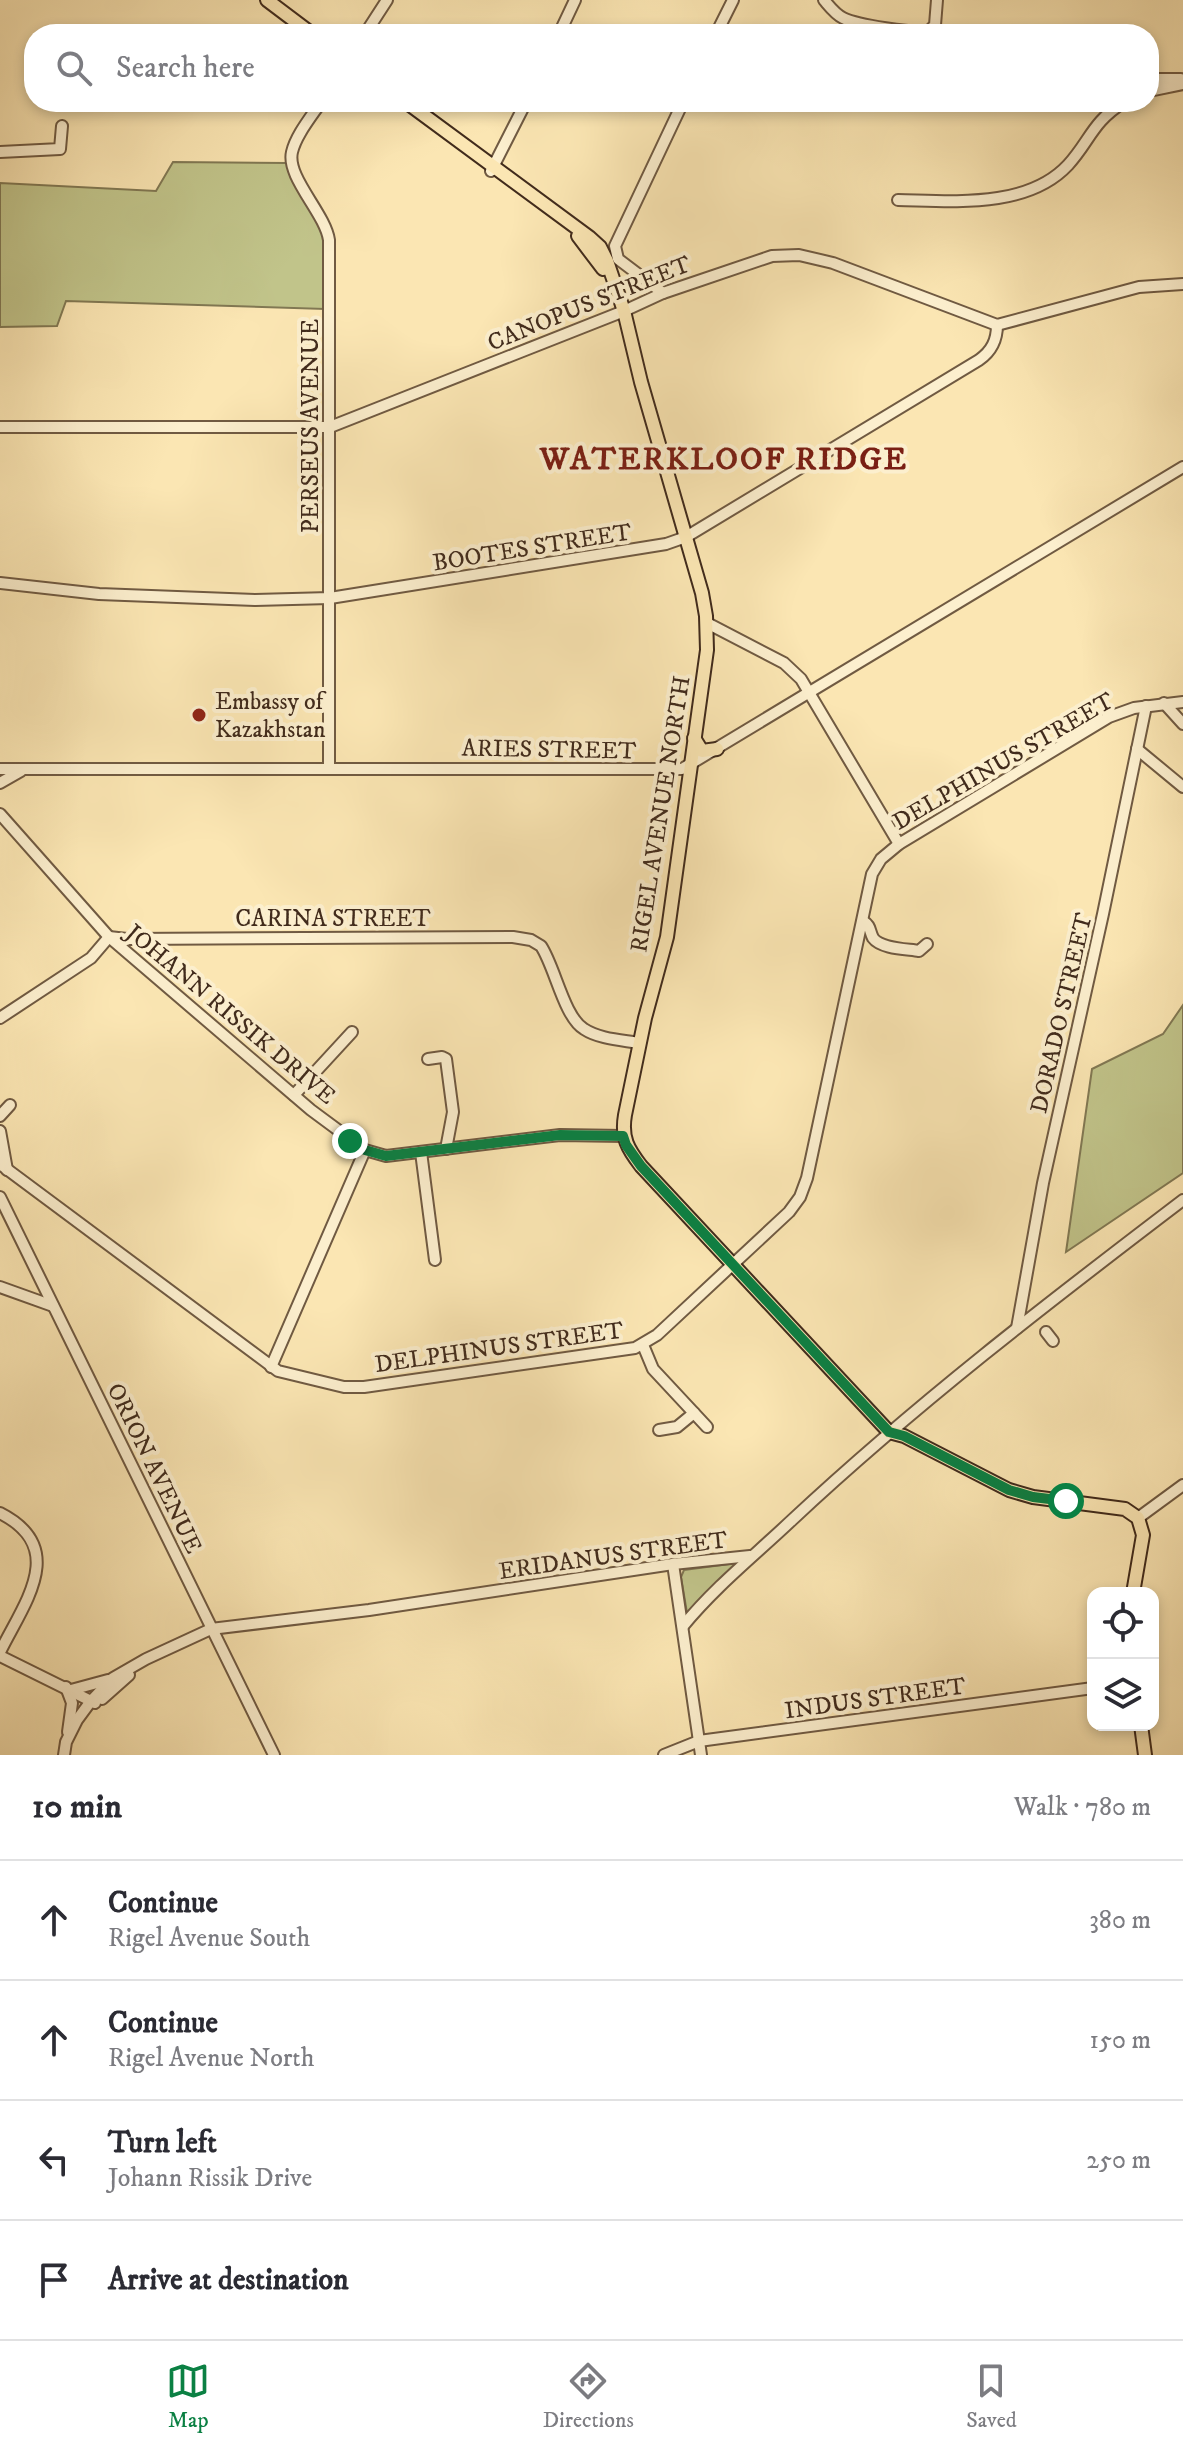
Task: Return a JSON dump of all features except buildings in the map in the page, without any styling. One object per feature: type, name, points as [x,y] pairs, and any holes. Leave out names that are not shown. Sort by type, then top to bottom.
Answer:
[{"type":"main road","points":[[257,0],[289,24]]},
{"type":"main road","points":[[267,0],[299,24]]},
{"type":"main road","name":"RIGEL AVENUE NORTH","points":[[410,112],[492,169]]},
{"type":"main road","name":"RIGEL AVENUE NORTH","points":[[419,112],[570,229],[584,242],[604,270],[621,312],[686,537],[707,623],[707,650],[667,937],[639,1043],[623,1136]]},
{"type":"main road","points":[[694,738],[702,751],[717,749]]},
{"type":"main road","points":[[623,1136],[641,1166],[889,1432],[904,1436],[1009,1490],[1033,1497],[1125,1509],[1138,1518],[1143,1535],[1134,1587]]},
{"type":"main road","points":[[1142,1731],[1145,1755]]},
{"type":"street","points":[[371,24],[387,0]]},
{"type":"street","points":[[564,24],[575,0]]},
{"type":"street","points":[[721,24],[733,0]]},
{"type":"street","points":[[824,0],[846,20],[868,24]]},
{"type":"street","points":[[934,24],[937,0]]},
{"type":"street","points":[[1159,80],[1183,82]]},
{"type":"street","points":[[1159,88],[1183,82]]},
{"type":"street","name":"PERSEUS AVENUE","points":[[314,112],[297,138],[291,159],[328,231],[329,767]]},
{"type":"street","points":[[492,169],[521,112]]},
{"type":"street","points":[[663,293],[618,259],[615,246],[678,112]]},
{"type":"street","points":[[898,200],[988,201],[1046,182],[1069,164],[1096,125],[1112,112]]},
{"type":"street","points":[[0,152],[60,149],[62,126]]},
{"type":"street","name":"CANOPUS STREET","points":[[0,427],[330,427],[663,293],[772,256],[799,255],[833,263],[997,325]]},
{"type":"street","points":[[997,325],[1139,287],[1183,284]]},
{"type":"street","name":"BOOTES STREET","points":[[0,583],[99,594],[163,597],[330,598],[650,548],[686,537],[987,355],[995,342],[997,325]]},
{"type":"street","name":"ARIES STREET","points":[[0,769],[329,767],[672,770],[690,766],[1183,467]]},
{"type":"street","points":[[707,623],[784,663],[801,679],[899,844]]},
{"type":"street","name":"DELPHINUS STREET","points":[[3,1167],[271,1367],[293,1377],[344,1387],[364,1387],[612,1353],[643,1345],[789,1212],[805,1187],[872,874],[881,859],[899,844],[1109,717],[1146,706],[1183,702]]},
{"type":"street","points":[[1164,703],[1183,724]]},
{"type":"street","name":"DORADO STREET","points":[[1017,1330],[1043,1183],[1146,706]]},
{"type":"street","points":[[1137,749],[1183,787]]},
{"type":"street","name":"ARIES STREET","points":[[0,783],[23,770]]},
{"type":"street","name":"JOHANN RISSIK DRIVE","points":[[0,814],[109,937],[294,1095],[365,1150]]},
{"type":"street","points":[[863,921],[868,924],[874,938],[884,944],[919,951],[927,944]]},
{"type":"street","points":[[0,1018],[91,958],[109,937]]},
{"type":"street","name":"CARINA STREET","points":[[109,937],[523,938],[536,942],[546,954],[571,1014],[582,1029],[639,1043]]},
{"type":"street","points":[[294,1095],[352,1032]]},
{"type":"street","points":[[428,1059],[446,1059],[453,1112],[446,1149]]},
{"type":"street","points":[[0,1116],[10,1105]]},
{"type":"street","points":[[0,1131],[3,1167]]},
{"type":"street","points":[[271,1367],[365,1150],[386,1156],[560,1135],[623,1136]]},
{"type":"street","points":[[421,1152],[435,1260]]},
{"type":"street","name":"ORION AVENUE","points":[[0,1197],[274,1755]]},
{"type":"street","name":"ERIDANUS STREET","points":[[153,1657],[211,1629],[369,1610],[673,1564],[750,1556],[889,1432],[1046,1304],[1183,1200]]},
{"type":"street","points":[[0,1287],[53,1306]]},
{"type":"street","points":[[643,1345],[653,1369],[707,1427]]},
{"type":"street","points":[[659,1430],[677,1427],[694,1413]]},
{"type":"street","points":[[1138,1518],[1183,1485]]},
{"type":"street","points":[[0,1513],[23,1528],[38,1555],[36,1578],[0,1654],[94,1702]]},
{"type":"street","points":[[683,1626],[750,1556]]},
{"type":"street","points":[[673,1564],[701,1755]]},
{"type":"street","points":[[68,1688],[113,1678],[153,1657]]},
{"type":"street","points":[[66,1755],[94,1702],[153,1657]]},
{"type":"street","points":[[66,1742],[113,1678]]},
{"type":"street","points":[[66,1755],[72,1703],[68,1688]]},
{"type":"street","name":"INDUS STREET","points":[[664,1755],[699,1741],[1087,1689]]},
{"type":"green space","points":[[173,162],[287,163],[323,231],[325,309],[66,301],[57,326],[0,327],[0,183],[156,191]]},
{"type":"green space","points":[[1183,1005],[1183,1173],[1066,1252],[1092,1069],[1163,1034]]},
{"type":"green space","points":[[737,1563],[687,1613],[681,1577],[684,1570]]},
{"type":"place","name":"Embassy of Kazakhstan","points":[[199,715]]},
{"type":"district","name":"WATERKLOOF RIDGE","points":[[724,458]]},
{"type":"route","points":[[350,1141],[376,1155],[386,1156],[560,1135],[623,1136],[641,1166],[889,1432],[904,1436],[1009,1490],[1066,1501]]}]
